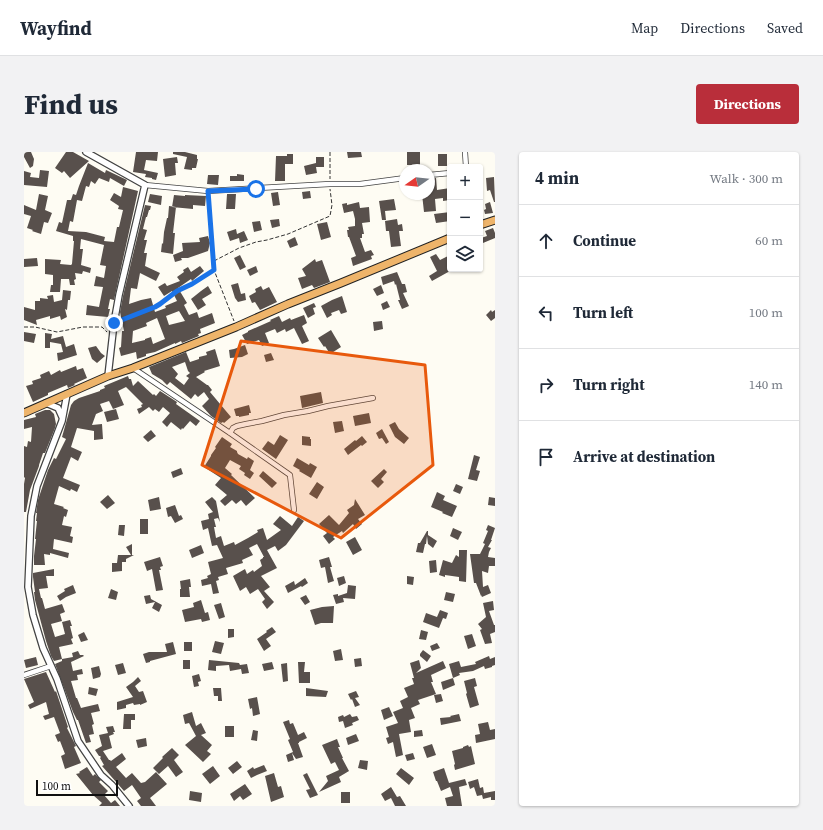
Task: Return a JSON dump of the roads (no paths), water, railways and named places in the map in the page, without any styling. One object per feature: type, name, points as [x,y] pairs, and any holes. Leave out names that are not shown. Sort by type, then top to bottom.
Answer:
[{"type":"highway","points":[[483,225],[495,220]]},
{"type":"highway","points":[[24,413],[108,376],[133,368],[236,327],[288,304],[447,239]]},
{"type":"street","points":[[86,152],[145,185],[208,191],[330,184],[360,184],[399,179]]},
{"type":"street","points":[[465,152],[466,164]]},
{"type":"street","points":[[435,174],[447,173]]},
{"type":"street","points":[[108,376],[119,295],[145,185]]},
{"type":"street","points":[[133,368],[290,475],[294,510]]},
{"type":"street","points":[[67,394],[62,417],[37,486],[31,516],[28,587],[43,648],[57,679],[78,741],[101,775],[112,785],[129,806]]},
{"type":"street","points":[[230,433],[233,428],[237,426],[336,404],[372,398]]},
{"type":"street","points":[[46,404],[58,408],[62,417]]},
{"type":"street","points":[[24,675],[51,666]]}]
